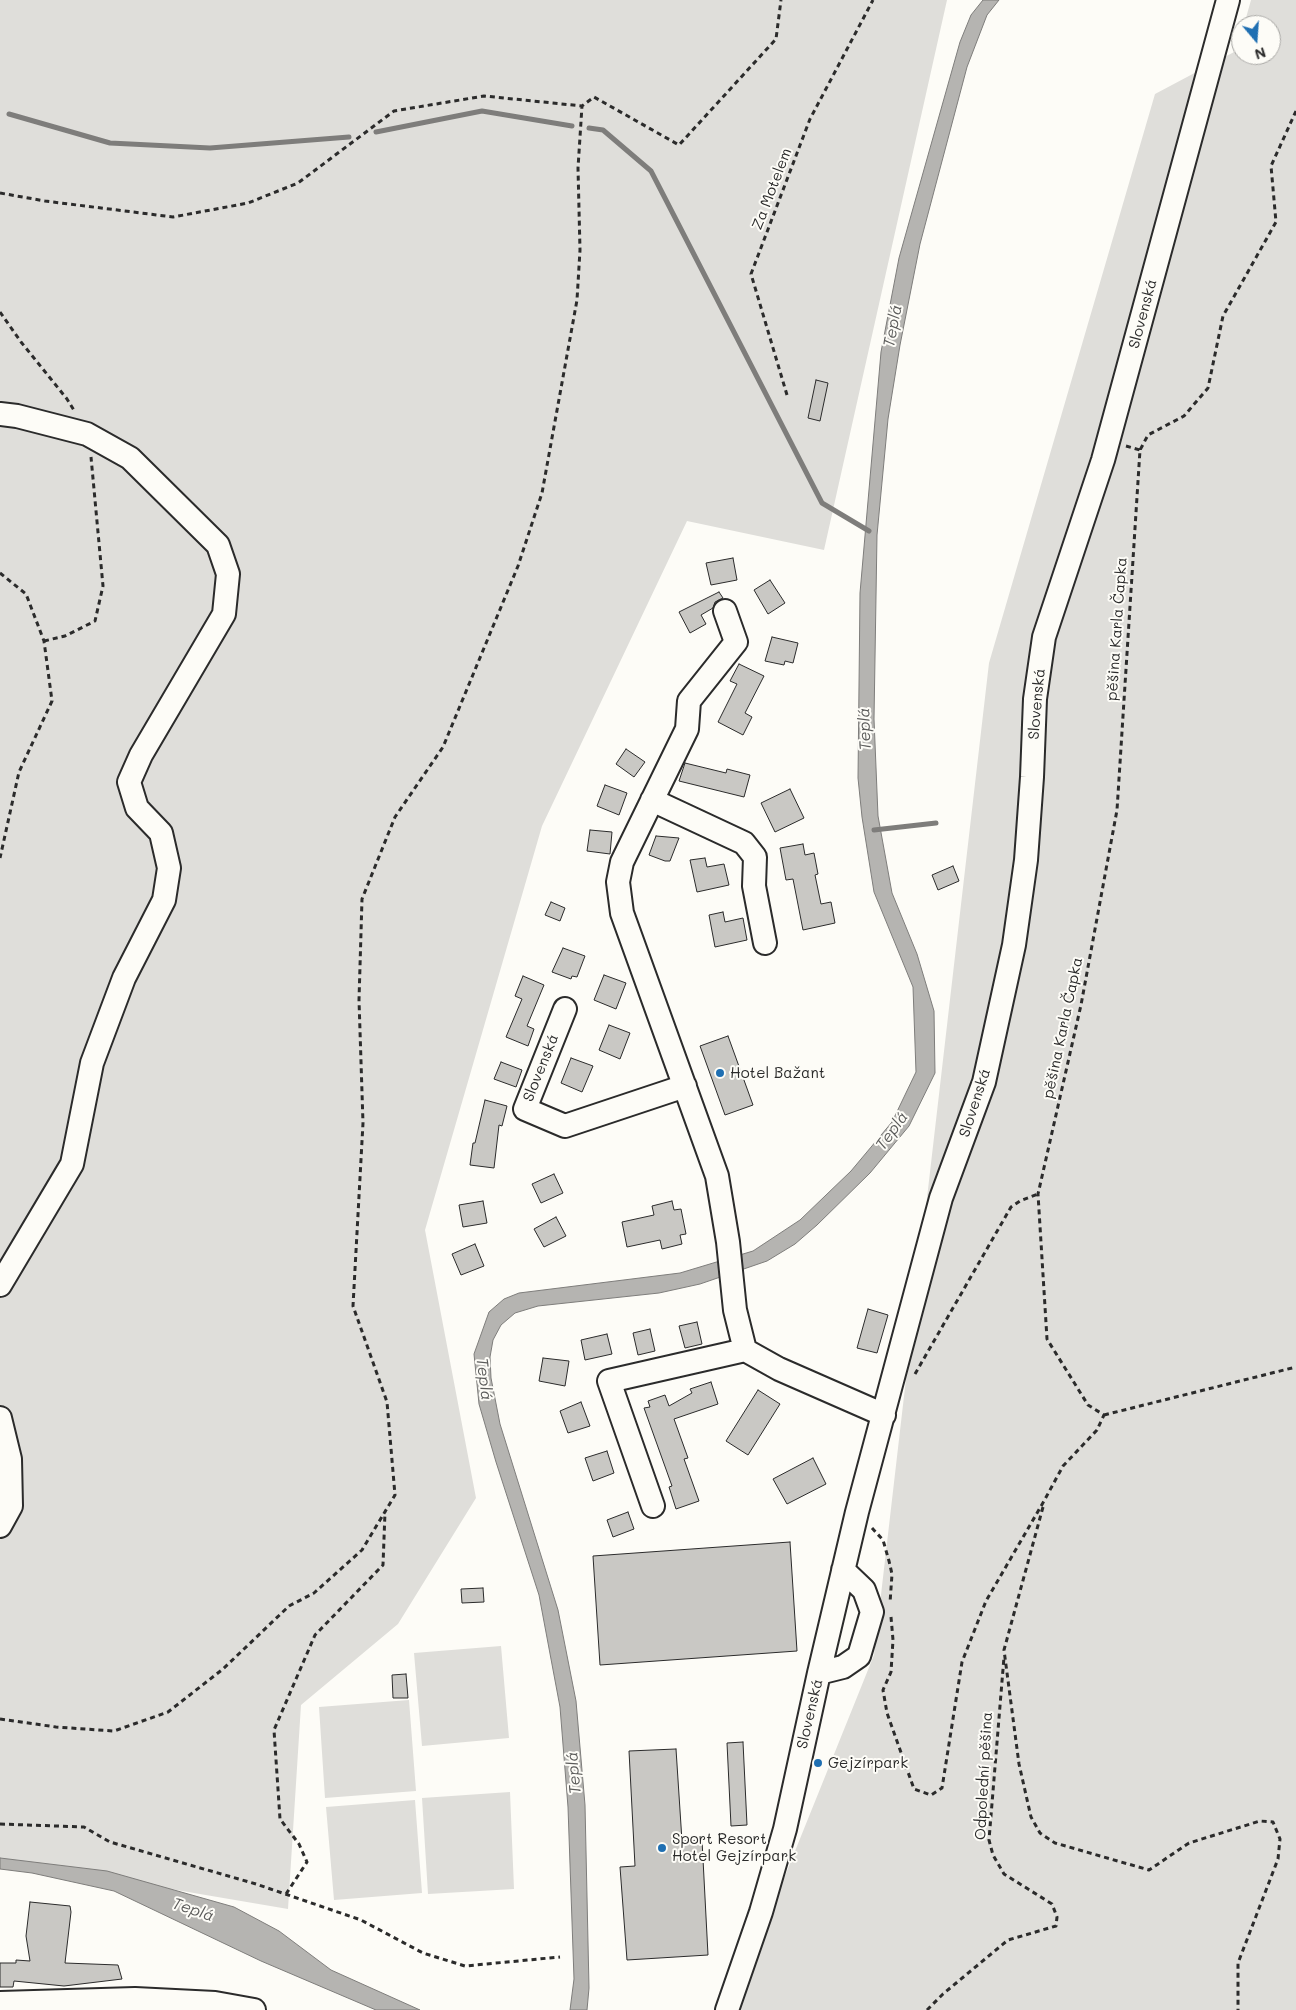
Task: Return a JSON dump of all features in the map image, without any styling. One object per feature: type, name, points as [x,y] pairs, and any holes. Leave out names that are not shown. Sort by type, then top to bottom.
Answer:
[{"type":"street","name":"Slovenská","points":[[727,2010],[761,1912],[785,1829],[857,1512],[941,1198],[984,1082],[1014,945],[1026,860],[1032,777],[1034,700],[1044,637],[1103,460],[1228,0]]},
{"type":"street","points":[[0,414],[17,416],[88,434],[130,458],[218,546],[228,574],[224,614],[141,755],[129,782],[137,808],[161,833],[169,868],[164,900],[124,978],[92,1063],[72,1164],[0,1285]]},
{"type":"street","points":[[725,611],[736,642],[689,701],[688,729],[622,862],[618,882],[622,913],[717,1176],[728,1242],[735,1310],[746,1350]]},
{"type":"street","points":[[652,800],[744,843],[755,857],[754,886],[765,943]]},
{"type":"street","name":"Slovenská","points":[[566,1009],[525,1109],[565,1126],[685,1086]]},
{"type":"street","points":[[653,1506],[609,1381],[746,1350],[780,1369],[884,1415]]},
{"type":"street","points":[[0,1418],[10,1459],[11,1506],[0,1526]]},
{"type":"street","points":[[819,1674],[843,1667],[859,1656],[872,1612],[864,1590],[843,1570]]},
{"type":"street","points":[[0,2003],[144,1999],[215,2003],[254,2010]]},
{"type":"path","points":[[0,193],[45,201],[172,217],[248,202],[298,183],[394,111],[484,96],[582,106],[594,97],[679,145],[776,39],[781,0]]},
{"type":"path","name":"Za Motelem","points":[[787,395],[751,274],[810,119],[872,0]]},
{"type":"path","points":[[0,1719],[56,1727],[114,1731],[168,1712],[223,1669],[289,1606],[314,1593],[362,1550],[395,1495],[387,1402],[353,1306],[363,1123],[359,1000],[362,899],[395,817],[443,747],[518,566],[542,492],[577,300],[580,250],[578,168],[582,106]]},
{"type":"path","name":"pěšina Karla Čapka","points":[[1104,1415],[1088,1405],[1047,1339],[1038,1194],[1081,1005],[1117,810],[1140,450],[1148,435],[1184,416],[1208,388],[1223,316],[1276,222],[1271,166],[1296,111]]},
{"type":"path","points":[[0,312],[21,342],[67,399],[88,434],[91,454],[103,586],[95,622],[65,636],[44,641]]},
{"type":"path","points":[[0,572],[26,594],[44,641],[52,701],[19,772],[0,858]]},
{"type":"path","points":[[911,1381],[1011,1207],[1020,1201],[1038,1194]]},
{"type":"path","points":[[891,1613],[893,1640],[891,1672],[883,1690],[887,1713],[914,1788],[931,1795],[942,1788],[962,1662],[986,1600],[1063,1466],[1097,1430],[1104,1415],[1296,1367]]},
{"type":"path","points":[[1044,1501],[1004,1650],[1019,1764],[1032,1817],[1040,1833],[1054,1843],[1149,1870],[1189,1843],[1260,1821],[1273,1822],[1280,1839],[1278,1859],[1238,1963],[1238,2010]]},
{"type":"path","points":[[286,1894],[307,1862],[299,1844],[280,1819],[274,1730],[315,1635],[383,1565],[385,1512]]},
{"type":"path","points":[[857,1512],[883,1540],[892,1574],[890,1604]]},
{"type":"path","name":"Odpolední pěšina","points":[[927,2010],[943,1994],[1008,1940],[1056,1926],[1057,1916],[1052,1904],[1004,1874],[993,1855],[989,1840],[1004,1650]]},
{"type":"path","points":[[0,1824],[84,1827],[110,1842],[256,1884],[361,1920],[423,1953],[465,1966],[560,1957]]},
{"type":"shaded area","points":[[0,0],[947,0],[824,550],[687,521],[542,826],[425,1230],[476,1498],[398,1624],[301,1705],[288,1909],[0,1860]]},
{"type":"shaded area","points":[[1251,0],[1296,0],[1296,2010],[731,2010],[874,1655],[989,663],[1155,94],[1231,54],[1231,65],[1281,65],[1281,15],[1247,15]]},
{"type":"shaded area","points":[[501,1646],[509,1738],[422,1746],[414,1653]]},
{"type":"shaded area","points":[[409,1700],[416,1791],[325,1798],[319,1707]]},
{"type":"shaded area","points":[[510,1792],[514,1889],[428,1894],[422,1798]]},
{"type":"shaded area","points":[[415,1800],[422,1893],[334,1900],[326,1807]]},
{"type":"water","name":"Teplá","points":[[983,0],[999,0],[987,15],[967,67],[920,244],[900,345],[888,419],[877,535],[874,719],[878,816],[892,893],[917,954],[934,1011],[935,1073],[909,1126],[870,1173],[795,1244],[767,1261],[700,1284],[659,1293],[538,1306],[515,1313],[501,1325],[493,1340],[490,1357],[491,1378],[500,1424],[558,1610],[576,1701],[585,1805],[589,1988],[587,2010],[570,2010],[574,1979],[568,1807],[560,1707],[539,1595],[479,1404],[474,1354],[489,1312],[504,1299],[519,1293],[680,1273],[753,1251],[800,1220],[851,1171],[892,1122],[916,1072],[913,987],[874,892],[862,817],[858,778],[860,593],[881,352],[899,258],[960,42],[971,15]]},
{"type":"water","name":"Teplá","points":[[0,1858],[107,1871],[234,1907],[279,1931],[331,1970],[420,2010],[376,2010],[261,1961],[114,1891],[32,1873],[0,1869]]},
{"type":"building","points":[[816,380],[828,383],[820,421],[808,418]]},
{"type":"building","points":[[733,558],[737,580],[711,585],[706,563]]},
{"type":"building","points":[[770,580],[785,603],[768,614],[754,590]]},
{"type":"building","points":[[719,592],[723,598],[715,602],[713,608],[701,615],[706,624],[690,633],[679,612]]},
{"type":"building","points":[[772,637],[798,643],[793,663],[785,661],[784,665],[765,661]]},
{"type":"building","points":[[739,664],[764,676],[745,713],[752,717],[743,735],[718,722],[737,684],[730,681]]},
{"type":"building","points":[[626,749],[645,762],[634,777],[616,764]]},
{"type":"building","points":[[685,763],[726,773],[727,769],[750,775],[744,797],[679,781]]},
{"type":"building","points":[[605,785],[627,793],[619,815],[597,806]]},
{"type":"building","points":[[790,789],[804,818],[775,832],[761,803]]},
{"type":"building","points":[[590,830],[612,832],[610,854],[587,851]]},
{"type":"building","points":[[656,836],[679,838],[670,861],[649,855]]},
{"type":"building","points":[[803,844],[805,855],[814,853],[818,874],[815,875],[821,904],[831,902],[835,923],[803,930],[793,879],[786,880],[780,848]]},
{"type":"building","points":[[705,858],[707,867],[724,864],[729,885],[697,892],[690,860]]},
{"type":"building","points":[[953,866],[959,881],[938,890],[932,875]]},
{"type":"building","points":[[551,902],[565,908],[560,921],[545,915]]},
{"type":"building","points":[[723,912],[725,922],[743,918],[747,940],[715,947],[709,915]]},
{"type":"building","points":[[563,948],[585,956],[577,977],[572,976],[571,979],[552,972]]},
{"type":"building","points":[[604,975],[626,983],[616,1009],[594,1000]]},
{"type":"building","points":[[523,976],[544,985],[527,1026],[534,1029],[528,1046],[506,1037],[522,999],[515,996]]},
{"type":"building","points":[[609,1025],[630,1033],[620,1059],[599,1050]]},
{"type":"building","points":[[728,1036],[753,1105],[725,1115],[700,1046]]},
{"type":"building","points":[[571,1058],[593,1066],[582,1092],[561,1083]]},
{"type":"building","points":[[501,1062],[522,1070],[516,1087],[494,1079]]},
{"type":"building","points":[[485,1100],[507,1106],[502,1126],[499,1125],[494,1168],[470,1165],[473,1143],[475,1143]]},
{"type":"building","points":[[554,1174],[563,1193],[541,1203],[532,1184]]},
{"type":"building","points":[[483,1201],[487,1223],[463,1227],[459,1205]]},
{"type":"building","points":[[672,1201],[674,1210],[681,1209],[686,1234],[680,1235],[682,1244],[662,1249],[660,1240],[627,1247],[622,1222],[654,1215],[652,1206]]},
{"type":"building","points":[[556,1217],[566,1236],[544,1247],[534,1229]]},
{"type":"building","points":[[475,1244],[484,1266],[461,1275],[452,1254]]},
{"type":"building","points":[[868,1309],[888,1315],[877,1353],[857,1348]]},
{"type":"building","points":[[697,1322],[702,1344],[685,1348],[679,1326]]},
{"type":"building","points":[[650,1329],[655,1351],[638,1355],[633,1333]]},
{"type":"building","points":[[607,1334],[612,1354],[585,1360],[581,1340]]},
{"type":"building","points":[[543,1358],[569,1361],[565,1386],[539,1381]]},
{"type":"building","points":[[711,1382],[718,1404],[674,1419],[688,1458],[684,1459],[699,1501],[676,1509],[669,1487],[672,1486],[644,1408],[650,1407],[648,1401],[665,1395],[669,1406],[692,1393],[690,1389]]},
{"type":"building","points":[[758,1390],[780,1404],[748,1455],[726,1441]]},
{"type":"building","points":[[581,1402],[590,1426],[568,1433],[560,1411]]},
{"type":"building","points":[[607,1451],[614,1473],[593,1481],[585,1458]]},
{"type":"building","points":[[813,1458],[826,1484],[787,1504],[773,1479]]},
{"type":"building","points":[[628,1512],[634,1529],[613,1537],[607,1520]]},
{"type":"building","points":[[790,1542],[797,1651],[600,1665],[593,1556]]},
{"type":"building","points":[[483,1588],[484,1602],[462,1603],[461,1589]]},
{"type":"building","points":[[406,1674],[408,1698],[393,1698],[392,1675]]},
{"type":"building","points":[[743,1742],[747,1825],[731,1826],[727,1743]]},
{"type":"building","points":[[676,1749],[682,1841],[702,1840],[708,1955],[627,1960],[620,1867],[635,1866],[629,1751]]},
{"type":"building","points":[[30,1902],[70,1906],[71,1912],[65,1963],[118,1965],[122,1979],[64,1986],[14,1981],[13,1987],[0,1987],[0,1963],[16,1963],[16,1960],[30,1961],[26,1936]]},
{"type":"waterway","points":[[376,132],[482,111],[572,126]]},
{"type":"waterway","points":[[9,114],[110,143],[210,148],[349,137]]},
{"type":"waterway","points":[[589,128],[603,130],[651,171],[822,503],[869,531]]},
{"type":"waterway","points":[[874,830],[936,823]]},
{"type":"place","name":"Hotel Bažant","points":[[720,1073]]},
{"type":"place","name":"Gejzírpark","points":[[818,1763]]},
{"type":"place","name":"Sport Resort Hotel Gejzírpark","points":[[662,1848]]}]
